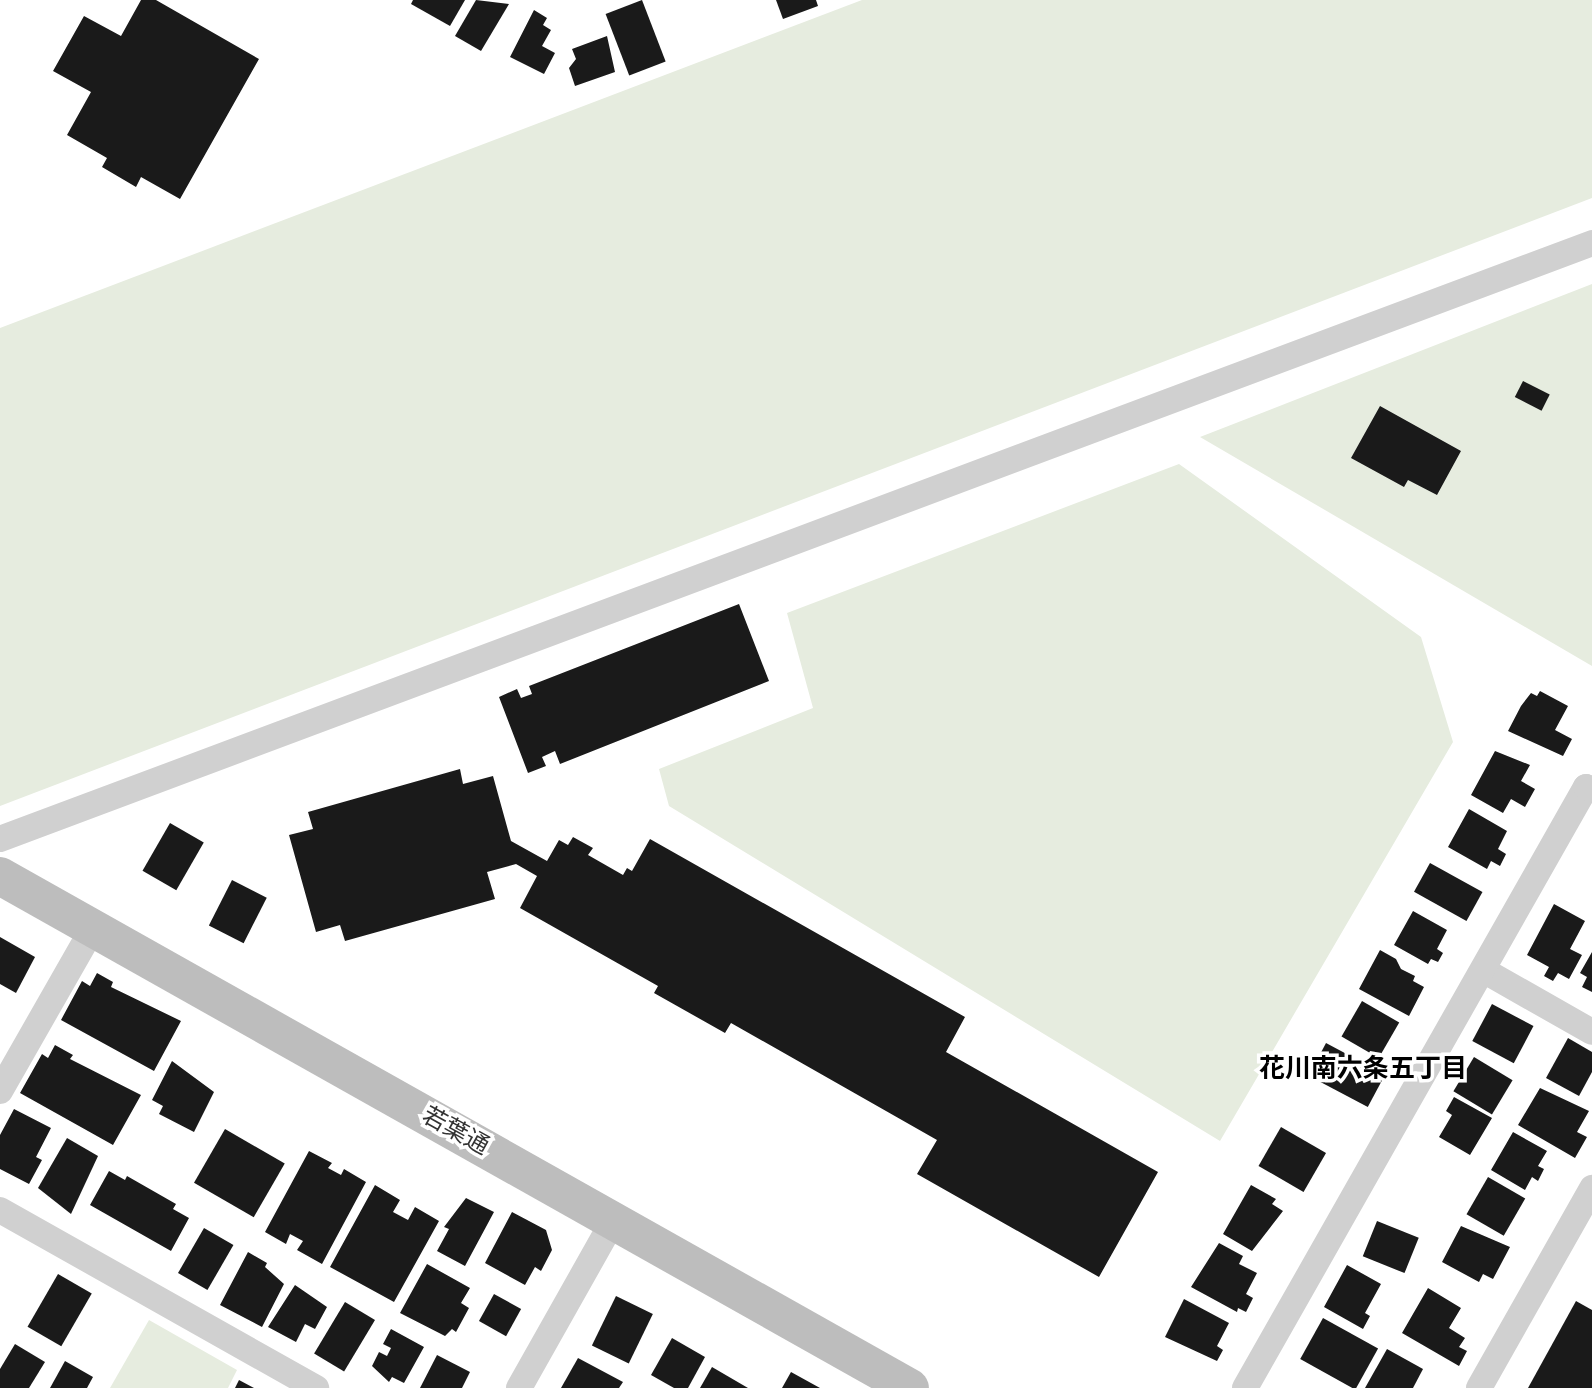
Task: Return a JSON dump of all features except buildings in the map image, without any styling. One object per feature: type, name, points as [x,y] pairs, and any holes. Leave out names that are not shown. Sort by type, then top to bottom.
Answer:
[{"type":"street","points":[[0,839],[1592,243]]},
{"type":"street","points":[[1245,1388],[1586,787],[1592,790]]},
{"type":"street","name":"若葉通","points":[[0,876],[910,1388]]},
{"type":"street","points":[[0,1091],[93,928]]},
{"type":"street","points":[[1483,970],[1592,1032]]},
{"type":"street","points":[[1479,1388],[1592,1188]]},
{"type":"street","points":[[0,1210],[316,1388]]},
{"type":"street","points":[[519,1388],[613,1221]]},
{"type":"shaded area","points":[[862,0],[1592,0],[1592,198],[0,806],[0,328]]},
{"type":"shaded area","points":[[1592,284],[1592,666],[1200,437]]},
{"type":"shaded area","points":[[1179,464],[1421,637],[1453,742],[1220,1141],[669,806],[659,769],[813,708],[787,613]]},
{"type":"shaded area","points":[[149,1320],[237,1370],[228,1388],[110,1388]]},
{"type":"district","name":"花川南六条五丁目","points":[[1363,1070]]}]
